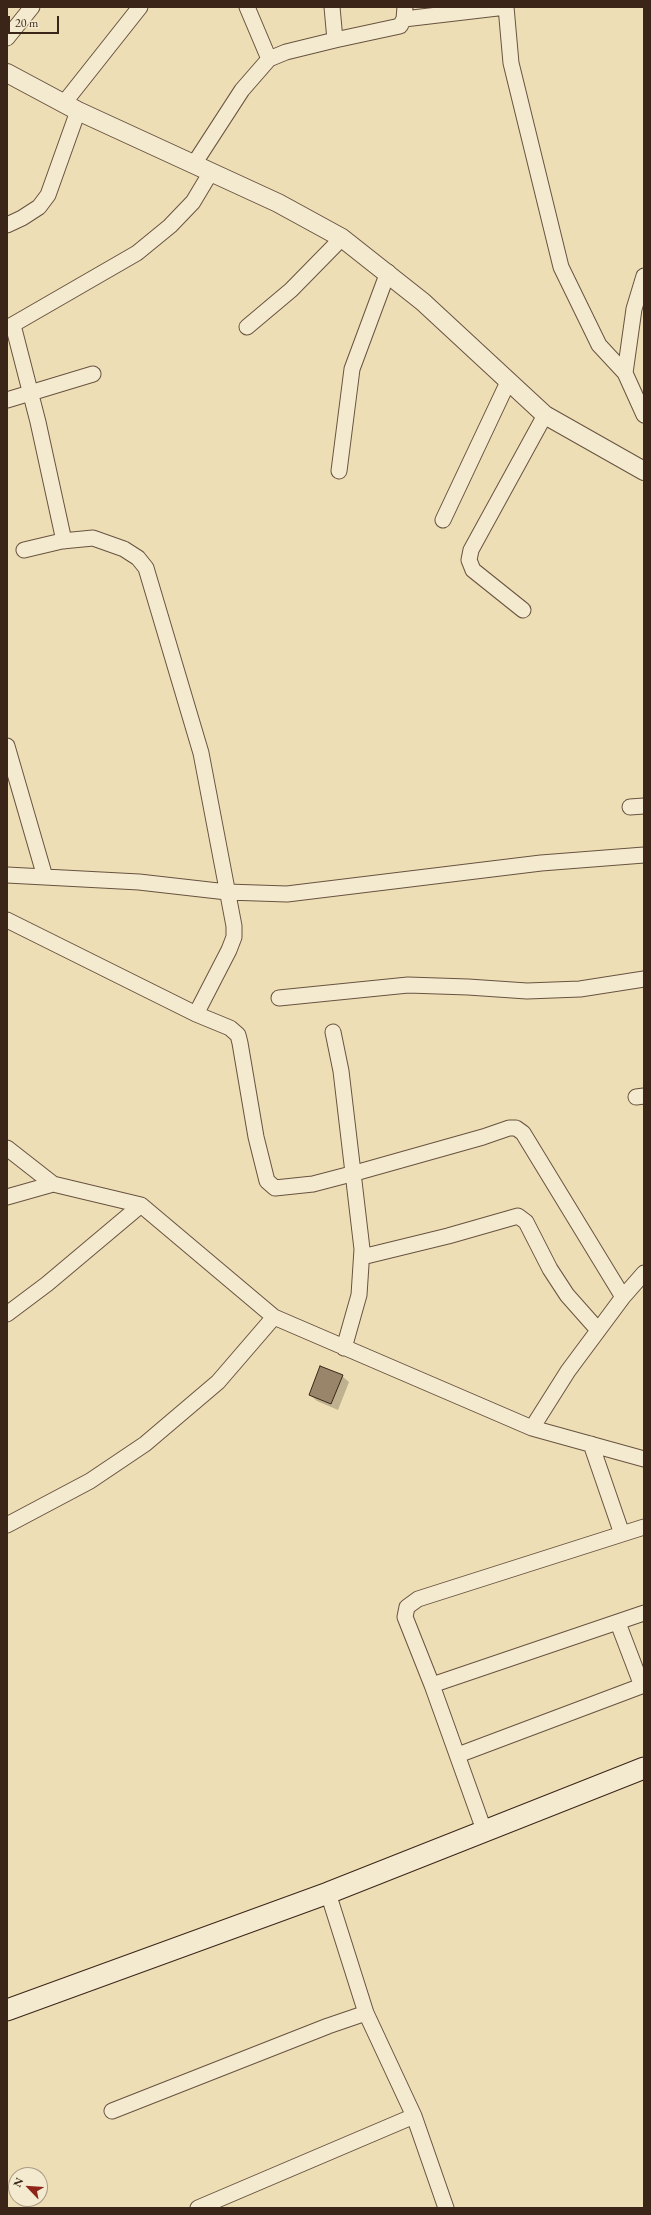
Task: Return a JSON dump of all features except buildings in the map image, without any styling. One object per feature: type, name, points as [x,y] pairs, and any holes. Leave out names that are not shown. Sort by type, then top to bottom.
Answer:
[{"type":"main road","points":[[7,2010],[328,1893],[484,1830],[644,1768]]},
{"type":"street","points":[[7,38],[32,7]]},
{"type":"street","points":[[7,225],[22,218],[39,207],[48,195],[71,107],[140,7]]},
{"type":"street","points":[[247,7],[269,59]]},
{"type":"street","points":[[332,7],[335,40]]},
{"type":"street","points":[[194,164],[242,90],[269,59],[286,52],[400,26],[405,13],[506,7],[511,63],[561,266],[599,345],[625,373],[644,415]]},
{"type":"street","points":[[7,73],[71,107],[278,203],[342,238],[388,272],[423,302],[545,415],[644,471]]},
{"type":"street","points":[[64,541],[30,393],[10,326],[137,253],[170,226],[193,202],[211,172]]},
{"type":"street","points":[[246,327],[292,290],[342,238]]},
{"type":"street","points":[[339,471],[352,369],[388,272]]},
{"type":"street","points":[[625,373],[639,310],[644,276]]},
{"type":"street","points":[[7,400],[93,374]]},
{"type":"street","points":[[443,520],[508,382]]},
{"type":"street","points":[[523,610],[473,570],[469,560],[471,550],[545,415]]},
{"type":"street","points":[[24,550],[64,541],[93,538],[112,543],[138,558],[146,568],[201,753],[234,926],[234,937],[196,1014]]},
{"type":"street","points":[[7,746],[45,877]]},
{"type":"street","points":[[7,875],[139,882],[227,892],[287,894],[542,863],[644,855]]},
{"type":"street","points":[[7,920],[196,1014],[230,1028],[238,1036],[256,1137],[267,1181],[275,1188],[284,1188],[355,1173],[484,1137],[509,1128],[516,1128],[523,1133],[623,1297]]},
{"type":"street","points":[[279,998],[408,985],[468,987],[527,992],[580,989],[644,979]]},
{"type":"street","points":[[333,1032],[341,1071],[355,1173],[362,1257],[359,1295],[344,1348]]},
{"type":"street","points":[[7,1148],[53,1184],[141,1205],[274,1317],[532,1428],[644,1459]]},
{"type":"street","points":[[7,1197],[53,1184]]},
{"type":"street","points":[[7,1314],[47,1284],[141,1205]]},
{"type":"street","points":[[362,1257],[448,1236],[518,1216],[526,1222],[550,1269],[567,1295],[598,1330]]},
{"type":"street","points":[[532,1428],[568,1371],[623,1297],[644,1273]]},
{"type":"street","points":[[7,1525],[90,1480],[145,1444],[218,1382],[274,1317]]},
{"type":"street","points":[[591,1444],[622,1534]]},
{"type":"street","points":[[484,1830],[458,1755],[405,1617],[407,1607],[418,1600],[644,1527]]},
{"type":"street","points":[[432,1685],[644,1613]]},
{"type":"street","points":[[458,1755],[643,1686],[618,1623]]},
{"type":"street","points":[[328,1893],[366,2013],[414,2116],[446,2208]]},
{"type":"street","points":[[112,2111],[328,2026],[366,2013]]},
{"type":"street","points":[[200,2208],[414,2116]]}]
